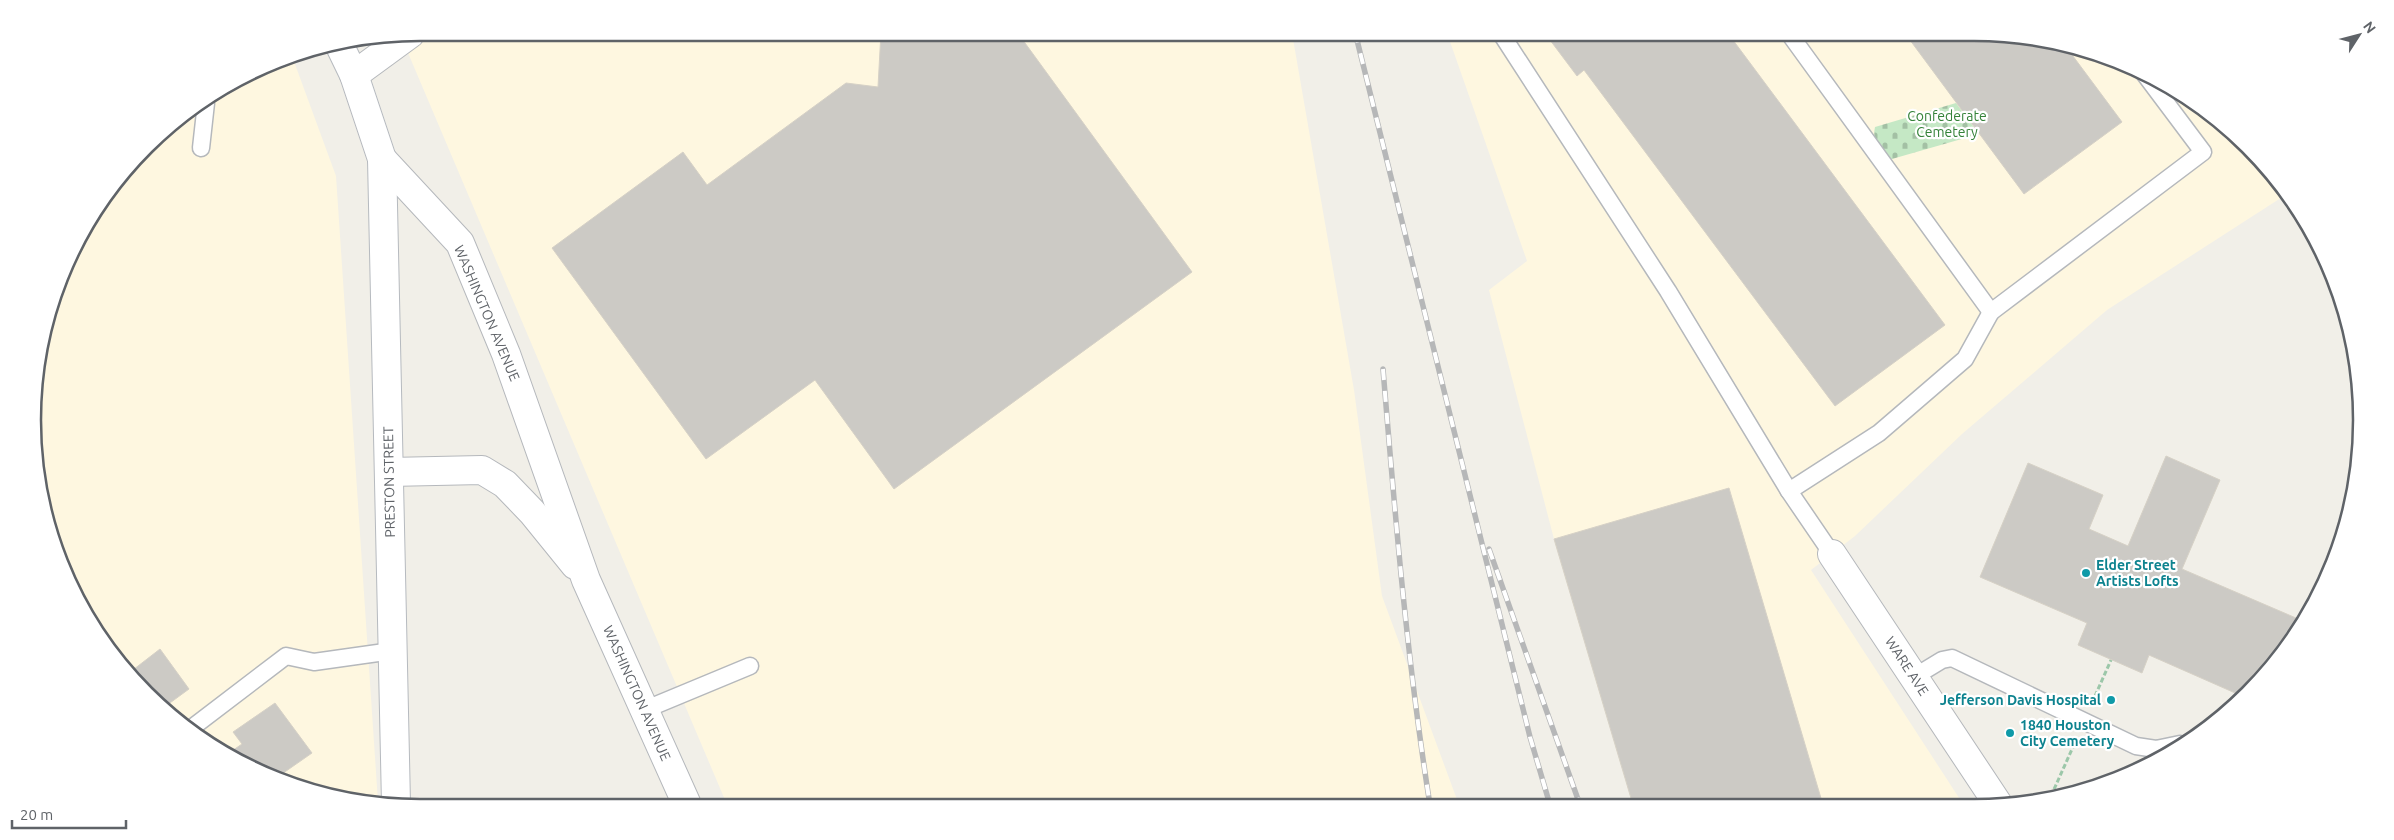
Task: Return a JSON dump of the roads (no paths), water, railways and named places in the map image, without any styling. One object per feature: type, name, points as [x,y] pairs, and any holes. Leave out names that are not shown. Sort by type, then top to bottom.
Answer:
[{"type":"street","points":[[354,75],[399,42]]},
{"type":"street","name":"WASHINGTON AVENUE","points":[[342,50],[354,75],[382,159],[460,243],[506,354],[586,580],[684,799]]},
{"type":"street","name":"PRESTON STREET","points":[[382,159],[396,798]]},
{"type":"street","name":"WASHINGTON AVENUE","points":[[389,472],[482,470],[505,484],[532,512],[586,580]]},
{"type":"street","name":"WARE AVE","points":[[1832,554],[1994,798]]},
{"type":"lane","points":[[1506,41],[1668,291],[1789,491],[1832,554]]},
{"type":"lane","points":[[1795,41],[1991,312]]},
{"type":"lane","points":[[1789,491],[1879,433],[1965,358],[1991,312],[2203,152],[2154,87]]},
{"type":"lane","points":[[201,148],[205,108]]},
{"type":"lane","points":[[196,725],[286,656],[314,662],[392,651]]},
{"type":"lane","points":[[1914,678],[1942,660],[1952,658],[2136,746],[2156,749],[2164,747]]},
{"type":"lane","points":[[644,710],[750,666]]},
{"type":"railway","points":[[1357,41],[1530,737],[1548,799]]},
{"type":"railway","points":[[1383,369],[1408,642],[1429,799]]},
{"type":"railway","points":[[1489,549],[1578,799]]},
{"type":"place","name":"Elder Street Artists Lofts","points":[[2086,573]]},
{"type":"place","name":"Jefferson Davis Hospital","points":[[2111,700]]},
{"type":"place","name":"1840 Houston City Cemetery","points":[[2010,733]]},
{"type":"park label","name":"Confederate Cemetery","points":[[1947,124]]}]
